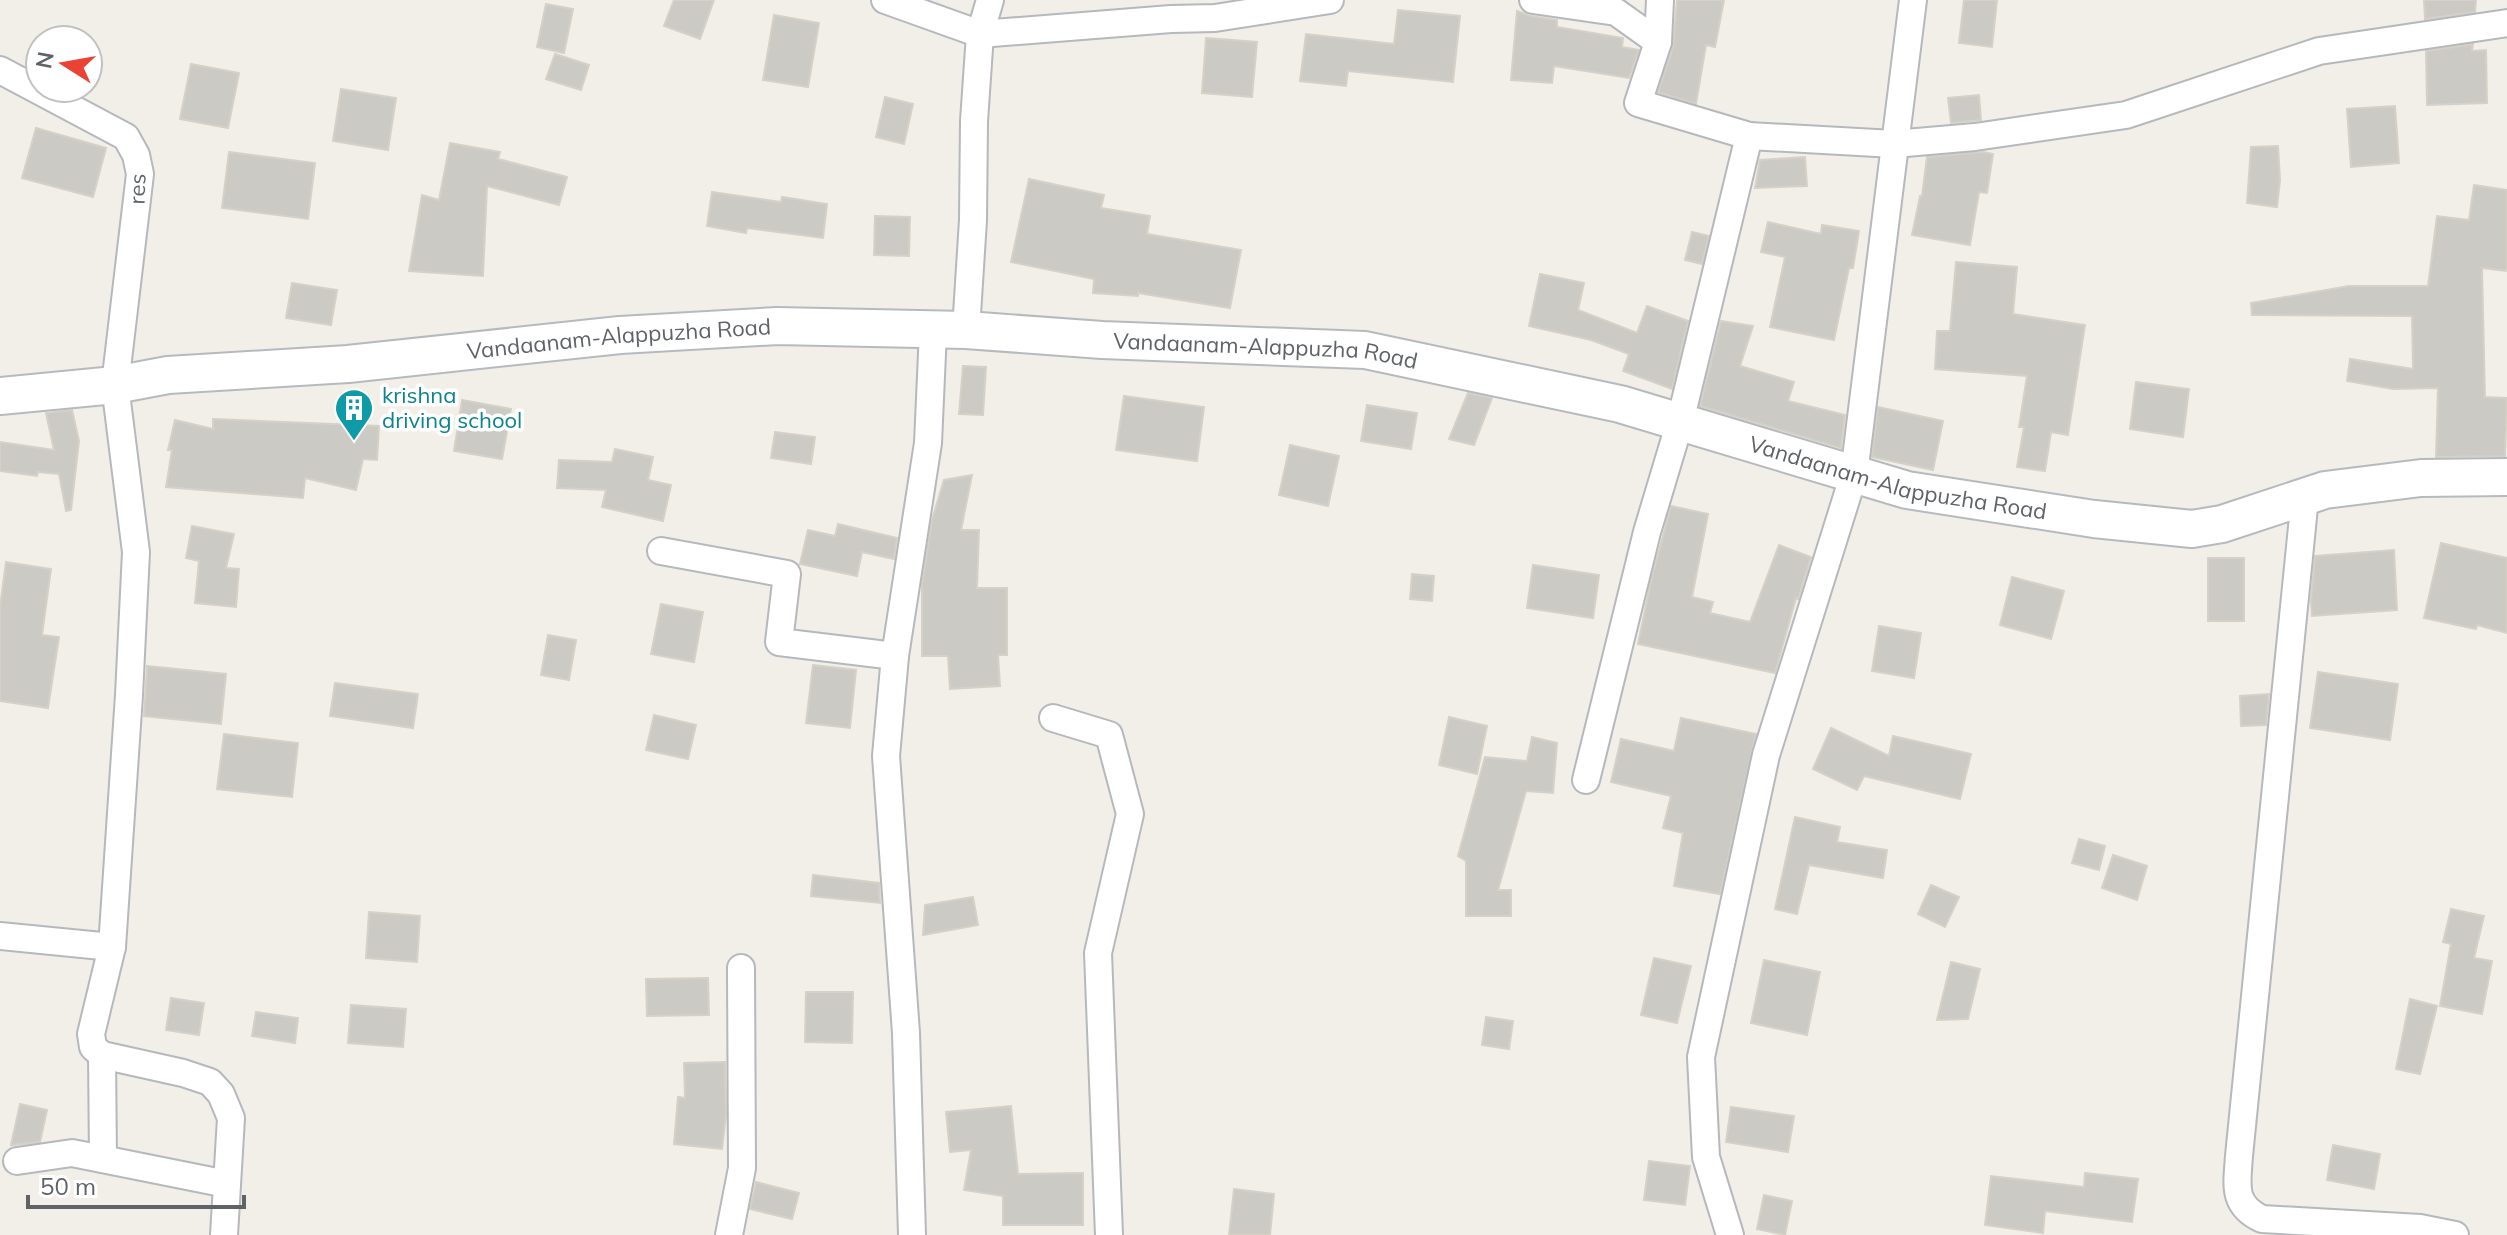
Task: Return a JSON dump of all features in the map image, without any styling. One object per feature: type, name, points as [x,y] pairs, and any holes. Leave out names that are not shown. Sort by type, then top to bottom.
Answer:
[{"type":"main road","name":"Vandaanam-Alappuzha Road","points":[[0,396],[115,385],[168,375],[348,364],[620,335],[777,326],[950,330],[1102,340],[1365,350],[1620,404],[1907,490],[2094,519],[2192,529],[2222,524],[2325,490],[2421,478],[2507,477]]},
{"type":"street","points":[[885,0],[980,34],[1215,18],[1330,0]]},
{"type":"street","points":[[912,1235],[906,1033],[886,756],[895,656],[928,443],[973,220],[974,121],[980,34],[990,0]]},
{"type":"street","points":[[1533,0],[1616,12],[1658,42]]},
{"type":"street","points":[[1660,0],[1658,42],[1638,103],[1749,136],[1894,144],[1975,137],[2126,115],[2319,51],[2507,23]]},
{"type":"street","points":[[1730,1235],[1706,1157],[1701,1057],[1766,755],[1854,474],[1913,0]]},
{"type":"street","name":"res","points":[[0,70],[126,137],[136,155],[140,174],[115,385],[136,552],[112,947],[91,1034],[93,1047],[102,1055],[103,1159]]},
{"type":"street","points":[[1586,780],[1647,532],[1680,422],[1749,136]]},
{"type":"street","points":[[2305,497],[2239,1156],[2239,1199],[2249,1213],[2262,1219],[2420,1228],[2455,1235]]},
{"type":"street","points":[[661,551],[787,574],[779,642],[895,656]]},
{"type":"street","points":[[1053,718],[1109,735],[1130,814],[1098,953],[1109,1235]]},
{"type":"street","points":[[0,936],[112,947]]},
{"type":"street","points":[[729,1235],[742,1168],[741,968]]},
{"type":"street","points":[[102,1055],[196,1077],[210,1082],[221,1094],[231,1118],[224,1235]]},
{"type":"street","points":[[17,1161],[72,1153],[227,1184]]},
{"type":"building","points":[[674,0],[714,0],[700,39],[664,26]]},
{"type":"building","points":[[1677,0],[1724,0],[1715,47],[1706,45],[1696,104],[1658,92],[1673,47]]},
{"type":"building","points":[[1964,0],[1997,0],[1992,47],[1959,43]]},
{"type":"building","points":[[2424,0],[2476,0],[2475,12],[2425,19]]},
{"type":"building","points":[[546,4],[573,9],[564,53],[537,47]]},
{"type":"building","points":[[1398,10],[1460,16],[1453,82],[1348,71],[1346,86],[1300,81],[1306,34],[1394,44]]},
{"type":"building","points":[[1517,11],[1557,20],[1557,27],[1623,38],[1622,47],[1639,50],[1629,78],[1554,66],[1552,83],[1511,80]]},
{"type":"building","points":[[774,15],[819,23],[808,87],[763,80]]},
{"type":"building","points":[[1206,38],[1257,42],[1252,97],[1202,93]]},
{"type":"building","points":[[2473,44],[2472,51],[2486,50],[2487,103],[2427,105],[2426,51]]},
{"type":"building","points":[[555,54],[589,65],[581,90],[546,79]]},
{"type":"building","points":[[191,64],[239,73],[228,128],[180,119]]},
{"type":"building","points":[[341,89],[396,98],[388,150],[333,141]]},
{"type":"building","points":[[1979,95],[1981,120],[1951,123],[1948,98]]},
{"type":"building","points":[[885,97],[913,104],[904,144],[876,137]]},
{"type":"building","points":[[2395,106],[2399,163],[2351,167],[2347,109]]},
{"type":"building","points":[[36,128],[106,148],[93,197],[22,178]]},
{"type":"building","points":[[450,143],[500,152],[498,159],[567,177],[559,205],[487,186],[483,276],[409,271],[422,195],[439,200]]},
{"type":"building","points":[[2278,146],[2280,180],[2277,207],[2247,203],[2251,147]]},
{"type":"building","points":[[229,152],[315,163],[308,219],[222,208]]},
{"type":"building","points":[[1983,152],[1993,154],[1987,193],[1979,192],[1970,245],[1912,235],[1922,196],[1927,157]]},
{"type":"building","points":[[1805,157],[1807,186],[1755,188],[1760,160]]},
{"type":"building","points":[[1029,179],[1104,195],[1101,208],[1150,216],[1147,234],[1241,250],[1230,308],[1138,293],[1138,296],[1093,293],[1094,279],[1011,262]]},
{"type":"building","points":[[2474,185],[2507,190],[2507,271],[2482,268],[2485,397],[2507,398],[2505,456],[2436,457],[2438,388],[2393,389],[2347,381],[2350,359],[2413,369],[2412,316],[2252,315],[2251,303],[2349,286],[2428,286],[2437,216],[2469,220]]},
{"type":"building","points":[[712,192],[781,202],[782,197],[827,204],[823,238],[747,228],[746,233],[707,226]]},
{"type":"building","points":[[875,216],[910,217],[909,256],[874,255]]},
{"type":"building","points":[[1768,222],[1821,234],[1822,225],[1859,231],[1853,268],[1849,268],[1834,340],[1770,327],[1785,257],[1761,252]]},
{"type":"building","points":[[1692,232],[1709,236],[1702,264],[1685,260]]},
{"type":"building","points":[[1956,262],[2017,267],[2013,314],[2085,325],[2068,435],[2051,432],[2045,471],[2017,467],[2024,427],[2019,427],[2027,376],[1935,369],[1937,331],[1950,331]]},
{"type":"building","points":[[1540,274],[1584,283],[1578,310],[1637,333],[1647,306],[1688,321],[1672,389],[1623,371],[1629,354],[1591,340],[1529,326]]},
{"type":"building","points":[[292,283],[337,290],[331,325],[286,318]]},
{"type":"building","points":[[1721,321],[1753,326],[1740,366],[1794,382],[1788,401],[1845,415],[1841,448],[1700,406]]},
{"type":"building","points":[[963,366],[986,367],[983,415],[959,414]]},
{"type":"building","points":[[2136,382],[2189,389],[2183,437],[2130,429]]},
{"type":"building","points":[[1468,393],[1492,398],[1474,445],[1449,439]]},
{"type":"building","points":[[1124,396],[1204,407],[1197,461],[1116,450]]},
{"type":"building","points":[[462,400],[511,409],[502,459],[454,451]]},
{"type":"building","points":[[1367,405],[1417,413],[1411,449],[1361,441]]},
{"type":"building","points":[[1878,407],[1943,421],[1933,470],[1872,457]]},
{"type":"building","points":[[72,410],[79,441],[71,510],[66,511],[59,474],[38,472],[37,476],[0,471],[0,442],[54,450],[46,413]]},
{"type":"building","points":[[213,419],[379,426],[377,460],[363,459],[356,490],[305,478],[303,498],[166,487],[172,450],[168,450],[175,420],[213,429]]},
{"type":"building","points":[[775,432],[815,437],[811,464],[771,458]]},
{"type":"building","points":[[1290,445],[1339,456],[1328,506],[1279,495]]},
{"type":"building","points":[[615,449],[653,457],[648,480],[671,485],[663,521],[602,507],[606,490],[557,488],[559,460],[612,462]]},
{"type":"building","points":[[972,475],[961,530],[979,530],[977,588],[1007,588],[1007,655],[998,655],[1000,686],[950,689],[948,656],[922,656],[922,584],[932,520],[944,480]]},
{"type":"building","points":[[1671,506],[1708,514],[1692,597],[1713,602],[1710,613],[1750,622],[1779,545],[1811,557],[1775,673],[1638,644]]},
{"type":"building","points":[[838,524],[897,538],[894,559],[862,552],[857,576],[800,564],[808,530],[835,536]]},
{"type":"building","points":[[192,526],[234,534],[226,568],[239,569],[236,607],[195,603],[199,561],[186,558]]},
{"type":"building","points":[[2441,543],[2507,558],[2507,633],[2477,625],[2476,629],[2424,618]]},
{"type":"building","points":[[2394,550],[2397,610],[2312,616],[2315,556]]},
{"type":"building","points":[[2208,558],[2244,558],[2244,621],[2208,621]]},
{"type":"building","points":[[6,562],[51,569],[42,635],[59,637],[48,708],[0,701],[0,607]]},
{"type":"building","points":[[1533,565],[1599,575],[1593,618],[1527,608]]},
{"type":"building","points":[[1412,574],[1434,576],[1432,601],[1410,599]]},
{"type":"building","points":[[2012,577],[2064,591],[2051,639],[2000,625]]},
{"type":"building","points":[[661,604],[703,612],[694,662],[651,654]]},
{"type":"building","points":[[1879,626],[1921,633],[1914,678],[1872,671]]},
{"type":"building","points":[[548,635],[576,640],[569,680],[541,675]]},
{"type":"building","points":[[813,665],[856,670],[850,728],[806,723]]},
{"type":"building","points":[[147,666],[226,674],[221,724],[144,716]]},
{"type":"building","points":[[2318,672],[2398,684],[2390,740],[2310,728]]},
{"type":"building","points":[[335,683],[418,694],[413,728],[330,716]]},
{"type":"building","points":[[2269,694],[2266,725],[2241,726],[2240,696]]},
{"type":"building","points":[[654,715],[696,725],[688,759],[646,750]]},
{"type":"building","points":[[1449,717],[1487,726],[1477,774],[1439,765]]},
{"type":"building","points":[[1681,718],[1756,734],[1720,894],[1674,886],[1683,833],[1663,828],[1671,796],[1611,782],[1621,739],[1674,751]]},
{"type":"building","points":[[1831,728],[1889,756],[1893,736],[1971,754],[1960,799],[1864,776],[1857,790],[1813,769]]},
{"type":"building","points":[[224,734],[298,743],[292,797],[217,789]]},
{"type":"building","points":[[1532,737],[1557,743],[1553,793],[1526,791],[1498,890],[1511,890],[1511,916],[1466,916],[1466,861],[1458,856],[1485,757],[1527,761]]},
{"type":"building","points":[[1795,817],[1840,827],[1837,842],[1887,850],[1883,878],[1809,865],[1797,914],[1775,909]]},
{"type":"building","points":[[2079,839],[2105,846],[2099,870],[2072,863]]},
{"type":"building","points":[[2113,855],[2147,866],[2137,900],[2102,888]]},
{"type":"building","points":[[813,875],[879,883],[880,903],[811,896]]},
{"type":"building","points":[[1931,885],[1959,897],[1945,927],[1918,914]]},
{"type":"building","points":[[973,897],[978,925],[923,935],[925,905]]},
{"type":"building","points":[[2451,909],[2484,916],[2474,958],[2492,961],[2482,1014],[2440,1006],[2451,944],[2443,942]]},
{"type":"building","points":[[369,912],[420,916],[417,962],[366,958]]},
{"type":"building","points":[[1654,958],[1691,966],[1677,1023],[1641,1015]]},
{"type":"building","points":[[1764,960],[1820,972],[1807,1035],[1751,1023]]},
{"type":"building","points":[[1951,962],[1980,969],[1968,1019],[1937,1020]]},
{"type":"building","points":[[708,978],[709,1015],[647,1016],[646,979]]},
{"type":"building","points":[[806,992],[853,992],[852,1043],[805,1042]]},
{"type":"building","points":[[171,998],[204,1003],[199,1035],[166,1030]]},
{"type":"building","points":[[2410,999],[2437,1006],[2420,1074],[2396,1069]]},
{"type":"building","points":[[351,1005],[406,1009],[403,1047],[348,1043]]},
{"type":"building","points":[[256,1012],[298,1018],[295,1043],[252,1036]]},
{"type":"building","points":[[1486,1017],[1513,1021],[1509,1049],[1482,1045]]},
{"type":"building","points":[[725,1062],[726,1115],[722,1149],[674,1144],[678,1097],[685,1098],[684,1063]]},
{"type":"building","points":[[20,1104],[47,1110],[40,1142],[11,1145]]},
{"type":"building","points":[[1011,1106],[1018,1174],[1083,1173],[1083,1225],[1003,1225],[1003,1196],[964,1190],[971,1150],[950,1152],[946,1112]]},
{"type":"building","points":[[1731,1107],[1794,1116],[1788,1152],[1726,1142]]},
{"type":"building","points":[[2333,1145],[2380,1154],[2374,1189],[2327,1180]]},
{"type":"building","points":[[1649,1161],[1690,1166],[1685,1205],[1644,1200]]},
{"type":"building","points":[[2085,1173],[2138,1179],[2132,1222],[2045,1211],[2043,1233],[1985,1225],[1991,1176],[2084,1187]]},
{"type":"building","points":[[756,1182],[799,1193],[792,1219],[750,1209]]},
{"type":"building","points":[[1234,1189],[1274,1194],[1270,1235],[1229,1235]]},
{"type":"building","points":[[1764,1195],[1792,1201],[1785,1235],[1757,1229]]},
{"type":"place","name":"krishna driving school","points":[[354,442]]}]
